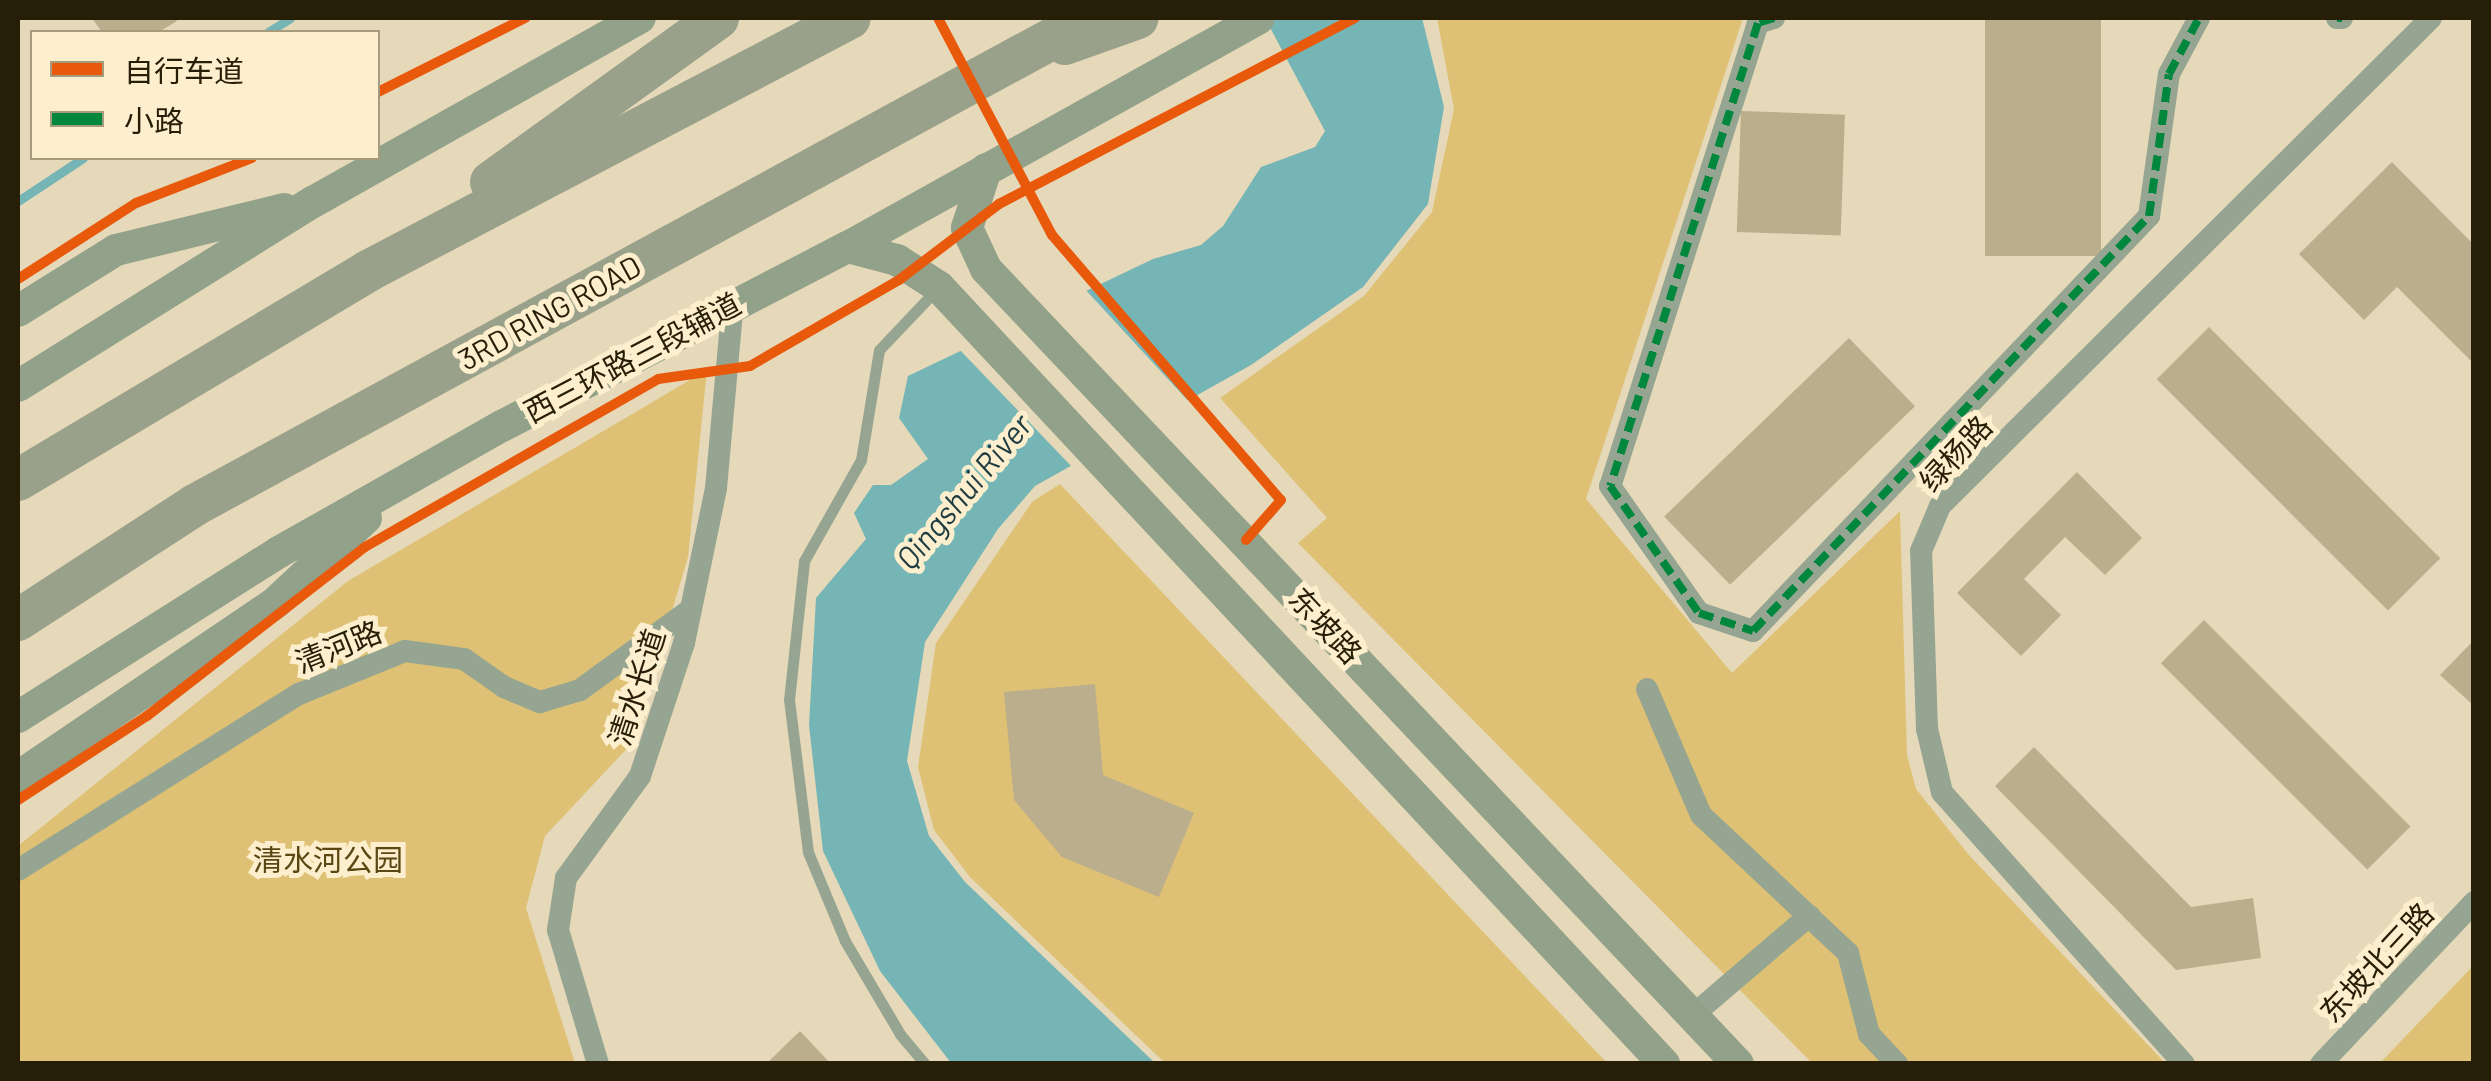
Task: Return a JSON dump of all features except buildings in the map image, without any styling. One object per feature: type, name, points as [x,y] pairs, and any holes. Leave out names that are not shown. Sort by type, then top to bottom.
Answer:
[{"type":"highway","points":[[368,271],[718,18]]},
{"type":"highway","points":[[18,480],[368,271],[850,18]]},
{"type":"highway","name":"3RD RING ROAD","points":[[18,620],[195,505],[1090,18]]},
{"type":"highway","points":[[990,72],[1138,18]]},
{"type":"main road","points":[[380,158],[580,28],[640,18]]},
{"type":"main road","name":"西三环路三段辅道","points":[[18,718],[101,660],[407,480],[733,302],[848,248],[1254,20]]},
{"type":"main road","points":[[18,386],[377,160]]},
{"type":"main road","name":"东坡路","points":[[986,168],[966,228],[986,268],[1183,472],[1738,1064]]},
{"type":"main road","points":[[18,311],[116,250],[313,202]]},
{"type":"main road","name":"东坡路","points":[[848,248],[897,260],[949,299],[1146,504],[1664,1064]]},
{"type":"main road","points":[[949,299],[986,268]]},
{"type":"main road","points":[[18,777],[276,602],[407,480]]},
{"type":"street","points":[[1774,18],[1758,23],[1610,486],[1699,612],[1753,631],[2148,216],[2168,74],[2199,18]]},
{"type":"street","name":"绿杨路","points":[[2184,1064],[1942,792],[1927,730],[1921,551],[1940,506],[2431,18]]},
{"type":"street","name":"清水长道","points":[[598,1064],[558,930],[566,878],[640,776],[691,609],[716,488],[733,302]]},
{"type":"street","name":"清河路","points":[[18,870],[299,694],[405,652],[464,659],[504,688],[540,702],[580,690],[691,609]]},
{"type":"street","points":[[1647,690],[1701,815],[1848,954],[1868,1034],[1897,1064]]},
{"type":"street","name":"东坡北三路","points":[[2322,1064],[2474,902]]},
{"type":"street","points":[[1692,1016],[1808,916]]},
{"type":"lane","points":[[925,1064],[900,1034],[845,941],[808,852],[789,700],[804,561],[862,460],[879,350],[949,299]]},
{"type":"green space","points":[[1437,18],[1743,18],[1586,499],[1732,673],[1900,511],[1907,755],[1916,789],[1969,855],[2165,1063],[1812,1063],[1298,543],[1327,518],[1220,398],[1364,296],[1432,212],[1454,109]]},
{"type":"green space","name":"清水河公园","points":[[707,370],[688,557],[633,742],[545,836],[526,908],[575,1063],[18,1064],[18,846],[348,581]]},
{"type":"green space","points":[[1060,484],[1607,1063],[1165,1063],[970,877],[934,830],[918,767],[936,643],[1032,502]]},
{"type":"green space","points":[[2473,966],[2473,1063],[2380,1063]]},
{"type":"water","name":"Qingshui River","points":[[1265,18],[1422,18],[1444,107],[1428,204],[1363,287],[1251,365],[1035,486],[998,529],[925,642],[907,761],[929,836],[965,882],[1155,1063],[951,1063],[880,971],[823,851],[809,725],[816,598],[866,539],[854,513],[873,485],[891,485],[928,459],[899,418],[908,376],[1153,259],[1201,245],[1223,226],[1261,167],[1315,147],[1325,131]]},
{"type":"pier","points":[[1083,287],[1191,404],[1074,469],[957,347]]},
{"type":"waterway","points":[[271,30],[290,18]]},
{"type":"waterway","points":[[18,201],[80,160]]},
{"type":"marked path","points":[[1774,18],[1758,23],[1610,486],[1699,613],[1753,631],[2149,216],[2169,74],[2199,18]]},
{"type":"marked path","points":[[2337,18],[2342,18]]},
{"type":"cycle path","points":[[380,91],[525,18]]},
{"type":"cycle path","points":[[938,18],[1052,235],[1281,500],[1246,540]]},
{"type":"cycle path","points":[[18,800],[147,716],[365,547],[658,379],[750,366],[899,280],[999,204],[1355,18]]},
{"type":"cycle path","points":[[18,279],[136,203],[247,160]]}]
